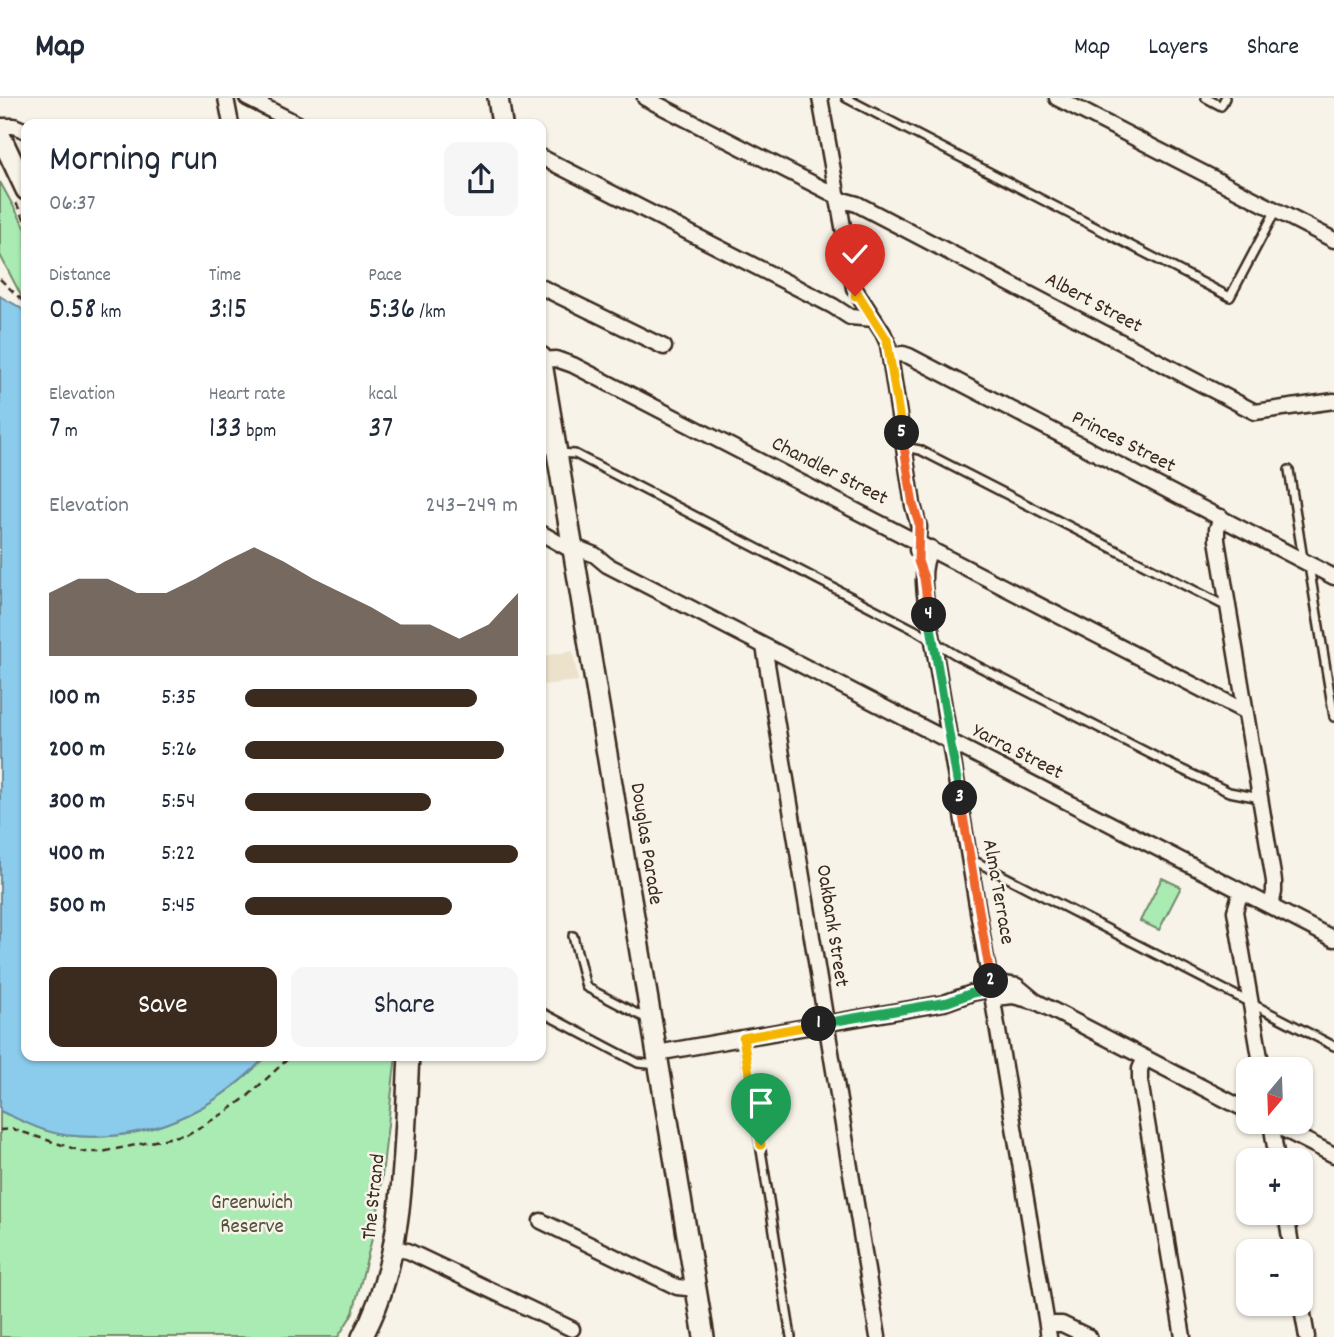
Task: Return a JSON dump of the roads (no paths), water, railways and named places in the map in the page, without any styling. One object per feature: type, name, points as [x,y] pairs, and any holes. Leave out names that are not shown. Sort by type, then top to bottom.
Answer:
[{"type":"street","points":[[226,98],[230,119]]},
{"type":"street","points":[[247,98],[288,119]]},
{"type":"street","points":[[498,98],[501,119]]},
{"type":"street","name":"Albert Street","points":[[645,98],[839,198],[857,204],[1255,412],[1334,401]]},
{"type":"street","points":[[820,98],[856,291],[849,307],[833,306]]},
{"type":"street","points":[[1057,98],[1334,240]]},
{"type":"street","points":[[0,126],[21,129]]},
{"type":"street","points":[[0,135],[21,179]]},
{"type":"street","points":[[546,160],[848,316],[874,319]]},
{"type":"street","points":[[546,288],[664,347]]},
{"type":"street","name":"Alma Terrace","points":[[856,291],[885,335],[890,355],[913,505],[919,523],[918,561],[924,578],[1048,1331]]},
{"type":"street","name":"Princes Street","points":[[890,355],[909,356],[1334,576]]},
{"type":"street","name":"Chandler Street","points":[[546,358],[573,365],[1244,710]]},
{"type":"street","name":"Douglas Parade","points":[[546,401],[557,453],[704,1337]]},
{"type":"street","points":[[1222,517],[1217,528],[1217,540],[1274,881],[1271,906]]},
{"type":"street","name":"Yarra Street","points":[[546,530],[568,522]]},
{"type":"street","name":"Yarra Street","points":[[546,535],[574,555],[595,555],[607,565],[1334,939]]},
{"type":"street","points":[[574,555],[592,564],[607,565]]},
{"type":"street","name":"Oakbank Street","points":[[764,646],[877,1337]]},
{"type":"street","points":[[1241,891],[1235,909],[1260,1057]]},
{"type":"street","points":[[658,1059],[743,1038],[993,992],[1038,1003],[1236,1105]]},
{"type":"street","points":[[1145,1058],[1139,1077],[1183,1337]]},
{"type":"street","name":"The Strand","points":[[362,1337],[386,1284],[401,1181],[409,1061]]},
{"type":"street","points":[[1293,1134],[1334,1155]]},
{"type":"street","points":[[541,1221],[677,1287],[696,1289]]},
{"type":"street","points":[[392,1248],[408,1251],[572,1329]]},
{"type":"street","points":[[1303,1316],[1307,1337]]},
{"type":"street","points":[[1048,1331],[1062,1324],[1089,1337]]},
{"type":"lane","points":[[846,98],[1230,297],[1276,210]]},
{"type":"lane","points":[[1206,98],[1221,106],[1225,98]]},
{"type":"lane","points":[[904,447],[918,449],[1229,608]]},
{"type":"lane","points":[[557,453],[575,454],[1229,792],[1260,798]]},
{"type":"lane","points":[[1289,470],[1334,717]]},
{"type":"lane","points":[[971,859],[1334,1046]]},
{"type":"lane","points":[[573,936],[586,986],[651,1021]]},
{"type":"lane","points":[[546,1015],[638,1063],[658,1059]]},
{"type":"lane","points":[[743,1038],[792,1337]]},
{"type":"water","points":[[0,296],[21,308],[21,1061],[261,1061],[225,1093],[201,1108],[176,1120],[122,1135],[65,1135],[0,1111]]},
{"type":"park label","name":"Greenwich Reserve","points":[[252,1216]]}]
